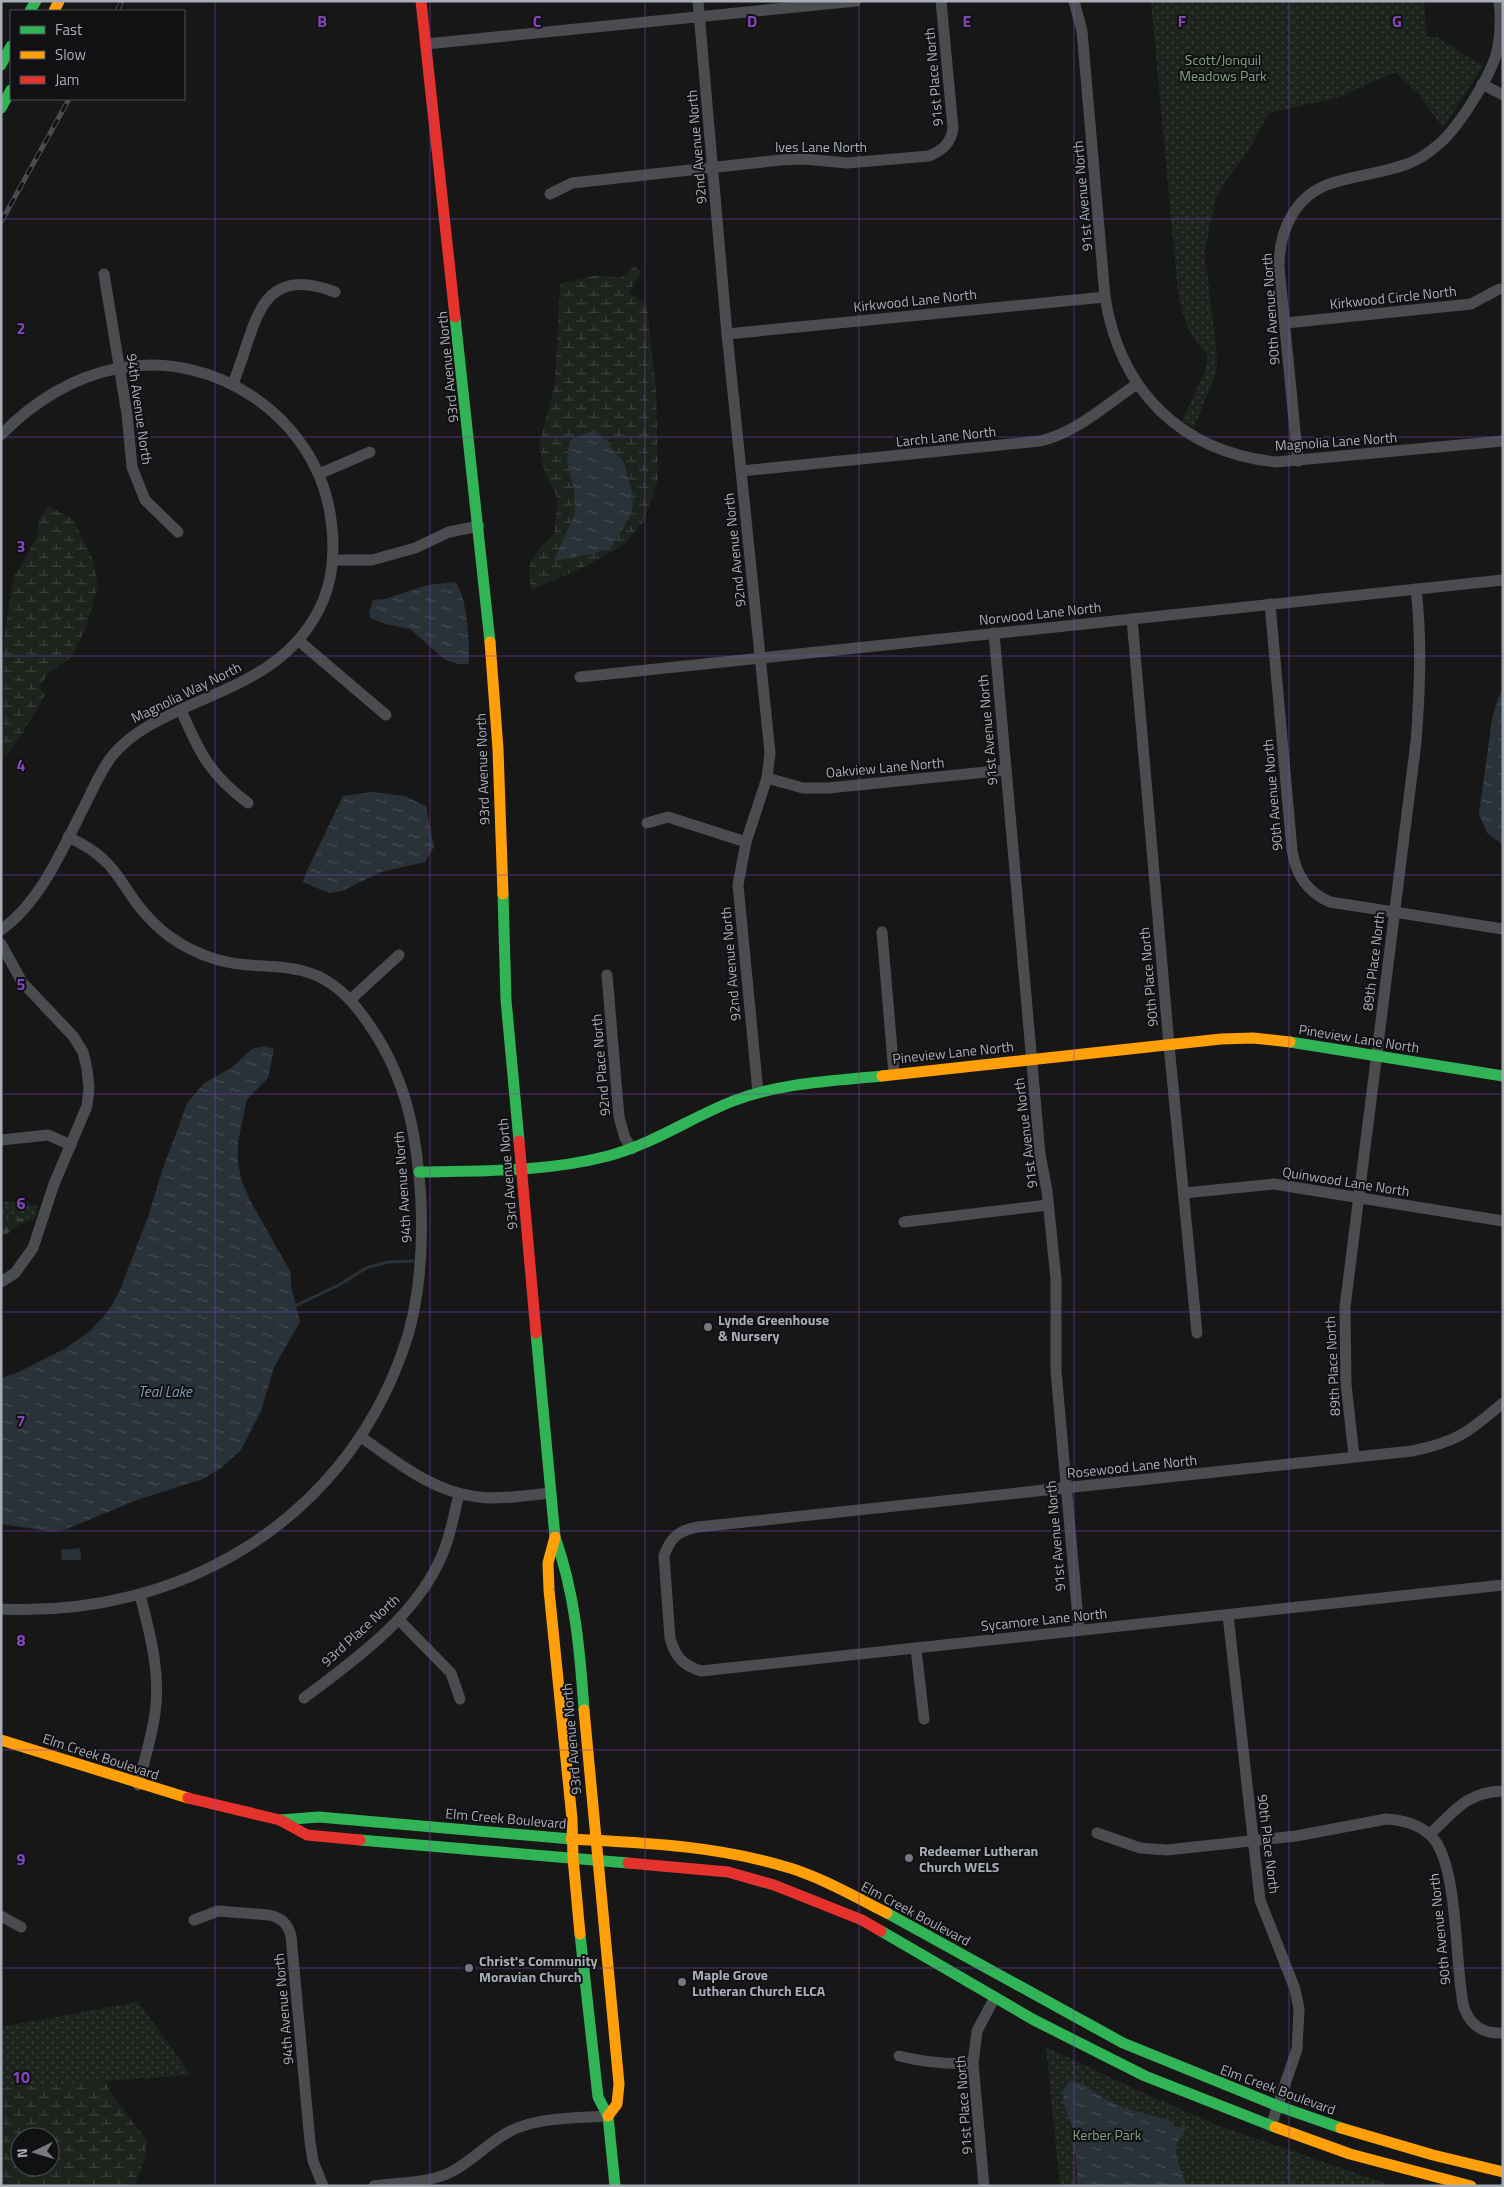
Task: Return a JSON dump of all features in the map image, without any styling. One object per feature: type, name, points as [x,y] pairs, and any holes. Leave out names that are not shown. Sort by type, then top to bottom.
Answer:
[{"type":"main road","name":"93rd Avenue North","points":[[421,1],[479,526],[493,676],[506,1000],[555,1537],[564,1560],[577,1635],[596,1861],[618,2084],[617,2104],[608,2116]]},
{"type":"main road","points":[[1,65],[10,48]]},
{"type":"main road","points":[[1,108],[10,92]]},
{"type":"main road","name":"Pineview Lane North","points":[[419,1172],[521,1170],[569,1165],[632,1149],[738,1098],[779,1087],[1222,1039],[1253,1038],[1503,1076]]},
{"type":"main road","name":"93rd Avenue North","points":[[555,1537],[548,1563],[549,1590],[573,1858],[589,2027],[598,2097],[608,2116],[615,2186]]},
{"type":"main road","name":"Elm Creek Boulevard","points":[[1,1740],[138,1785],[280,1820],[307,1835],[728,1872],[774,1885],[862,1920],[1034,2020],[1145,2076],[1271,2126],[1350,2154],[1471,2186]]},
{"type":"main road","name":"Elm Creek Boulevard","points":[[280,1820],[319,1817],[572,1839],[658,1842],[722,1852],[784,1866],[840,1890],[904,1922],[1123,2043],[1278,2106],[1415,2150],[1503,2172]]},
{"type":"street","name":"92nd Avenue North","points":[[698,1],[727,334],[770,753],[767,778],[746,842],[738,885],[758,1092]]},
{"type":"street","points":[[426,44],[856,1]]},
{"type":"street","name":"91st Place North","points":[[941,1],[953,128],[949,142],[943,148]]},
{"type":"street","name":"91st Avenue North","points":[[1074,1],[1083,47],[1105,297],[1110,325],[1117,345],[1137,384]]},
{"type":"street","name":"90th Avenue North","points":[[1298,461],[1279,266],[1279,249],[1283,232],[1300,202],[1330,183],[1408,164],[1440,144],[1482,84],[1494,58],[1500,34],[1500,1]]},
{"type":"street","points":[[1482,84],[1503,96]]},
{"type":"street","name":"Ives Lane North","points":[[550,194],[572,183],[781,160],[847,164],[929,156],[943,148]]},
{"type":"street","name":"94th Avenue North","points":[[104,274],[127,414],[132,467],[137,484],[145,500],[178,532]]},
{"type":"street","points":[[233,384],[242,362],[254,320],[260,308],[270,296],[282,288],[295,284],[317,285],[335,292]]},
{"type":"street","name":"Kirkwood Circle North","points":[[1286,324],[1471,304],[1499,289]]},
{"type":"street","name":"Kirkwood Lane North","points":[[727,334],[1105,297]]},
{"type":"street","name":"Magnolia Way North","points":[[1,435],[15,421],[40,402],[65,386],[86,377],[120,368],[155,366],[205,373],[233,384],[267,407],[293,432],[319,474],[328,502],[334,560],[324,599],[299,641],[268,667],[256,674],[145,727],[128,739],[112,756],[100,774],[68,837],[29,905],[15,920],[1,930]]},
{"type":"street","name":"Magnolia Lane North","points":[[1137,384],[1177,425],[1205,443],[1228,453],[1254,460],[1298,461],[1503,441]]},
{"type":"street","name":"Larch Lane North","points":[[741,471],[1040,441],[1054,438],[1067,432],[1137,384]]},
{"type":"street","points":[[319,474],[370,452]]},
{"type":"street","points":[[334,560],[372,560],[415,548],[449,532],[479,526]]},
{"type":"street","name":"Norwood Lane North","points":[[580,677],[1503,580]]},
{"type":"street","name":"89th Place North","points":[[1354,1456],[1346,1384],[1344,1326],[1346,1288],[1416,742],[1421,646],[1416,589]]},
{"type":"street","name":"90th Avenue North","points":[[1270,604],[1294,864],[1300,877],[1319,897],[1343,905],[1394,913]]},
{"type":"street","name":"90th Place North","points":[[1132,619],[1169,1045],[1197,1333]]},
{"type":"street","name":"91st Avenue North","points":[[994,633],[1040,1154],[1056,1279],[1055,1349],[1079,1630]]},
{"type":"street","points":[[299,641],[386,715]]},
{"type":"street","points":[[181,710],[196,745],[207,764],[220,781],[248,803]]},
{"type":"street","name":"Oakview Lane North","points":[[767,778],[803,788],[828,788],[1006,770]]},
{"type":"street","points":[[647,823],[668,817],[746,842]]},
{"type":"street","points":[[68,837],[104,859],[145,915],[162,932],[181,945],[202,955],[225,962],[294,967],[314,974],[331,983],[350,1000],[399,955]]},
{"type":"street","points":[[1394,913],[1503,929]]},
{"type":"street","points":[[882,932],[894,1074]]},
{"type":"street","points":[[1,944],[22,982],[73,1036],[82,1052],[89,1088],[87,1106],[54,1184],[33,1248],[15,1273],[1,1282]]},
{"type":"street","name":"92nd Place North","points":[[607,975],[619,1117],[625,1138],[632,1149]]},
{"type":"street","name":"94th Avenue North","points":[[350,1000],[382,1043],[400,1079],[410,1110],[419,1172],[421,1248],[418,1290],[412,1321],[403,1351],[391,1381],[361,1437]]},
{"type":"street","points":[[1,1140],[48,1135],[71,1145]]},
{"type":"street","name":"Quinwood Lane North","points":[[1184,1193],[1274,1184],[1503,1221]]},
{"type":"street","points":[[904,1222],[1048,1205]]},
{"type":"street","name":"Rosewood Lane North","points":[[664,1575],[664,1556],[668,1544],[677,1533],[689,1529],[1412,1451],[1456,1439],[1476,1427],[1503,1403]]},
{"type":"street","points":[[1,1609],[26,1610],[80,1607],[140,1595],[216,1565],[252,1544],[285,1520],[316,1492],[361,1437],[419,1477],[439,1488],[459,1494],[480,1498],[502,1498],[551,1494]]},
{"type":"street","name":"93rd Place North","points":[[304,1698],[399,1620],[428,1582],[443,1554],[459,1494]]},
{"type":"street","name":"Sycamore Lane North","points":[[664,1575],[670,1638],[674,1650],[680,1660],[689,1668],[701,1670],[916,1649],[1503,1585]]},
{"type":"street","points":[[138,1785],[156,1712],[157,1684],[155,1658],[140,1595]]},
{"type":"street","name":"90th Place North","points":[[1228,1615],[1260,1900],[1296,1989],[1299,2009],[1297,2049],[1271,2126]]},
{"type":"street","points":[[399,1620],[451,1673],[460,1700]]},
{"type":"street","points":[[916,1649],[924,1719]]},
{"type":"street","points":[[1097,1833],[1124,1844],[1152,1850],[1296,1836],[1386,1819],[1408,1823],[1430,1834],[1472,1796],[1487,1791],[1503,1791]]},
{"type":"street","name":"90th Avenue North","points":[[1430,1834],[1439,1846],[1449,1873],[1462,2001],[1467,2017],[1472,2023],[1487,2032],[1503,2033]]},
{"type":"street","name":"94th Avenue North","points":[[194,1920],[218,1911],[269,1915],[277,1917],[289,1928],[312,2151],[317,2173],[323,2186]]},
{"type":"street","points":[[1,1916],[21,1927]]},
{"type":"street","name":"91st Place North","points":[[984,2186],[973,2063],[977,2031],[995,1997]]},
{"type":"street","points":[[899,2056],[923,2062],[945,2064],[973,2063]]},
{"type":"street","points":[[374,2186],[418,2181],[444,2175],[467,2162],[516,2128],[530,2124],[608,2116]]},
{"type":"green space","name":"Scott/Jonquil Meadows Park","points":[[1151,1],[1424,1],[1427,37],[1437,37],[1483,66],[1443,128],[1421,97],[1395,72],[1337,98],[1269,113],[1248,151],[1227,179],[1216,198],[1205,256],[1216,345],[1217,370],[1194,428],[1182,421],[1205,371],[1208,355],[1191,334],[1178,293]]},
{"type":"green space","points":[[635,266],[642,272],[629,292],[647,305],[656,389],[658,480],[643,522],[622,546],[590,564],[532,590],[529,572],[530,565],[537,552],[554,534],[558,499],[545,473],[539,446],[555,383],[560,284],[598,275],[620,278]]},
{"type":"green space","points":[[48,506],[73,519],[93,560],[98,585],[87,625],[72,657],[49,672],[39,687],[45,695],[20,737],[1,761],[4,637],[14,577],[37,537],[39,520]]},
{"type":"green space","points":[[1,1201],[28,1203],[27,1212],[37,1213],[35,1220],[21,1223],[7,1234],[1,1235]]},
{"type":"green space","points":[[1,1204],[38,1205],[35,1217],[1,1221]]},
{"type":"green space","points":[[138,2002],[191,2075],[1,2088],[1,2027]]},
{"type":"green space","points":[[1,2035],[100,2073],[114,2097],[147,2141],[145,2158],[134,2186],[1,2186]]},
{"type":"green space","name":"Kerber Park","points":[[1046,2047],[1214,2124],[1393,2186],[1060,2186]]},
{"type":"water","points":[[596,430],[624,463],[633,496],[632,513],[612,546],[596,553],[554,561],[575,513],[574,490],[567,461],[570,440]]},
{"type":"water","points":[[455,582],[459,588],[465,608],[469,664],[457,664],[444,659],[410,629],[385,624],[370,618],[369,612],[373,600],[385,599],[428,585]]},
{"type":"water","points":[[1503,689],[1503,845],[1487,833],[1479,814],[1492,719],[1498,698]]},
{"type":"water","points":[[373,792],[404,796],[426,806],[434,847],[425,862],[381,872],[342,891],[329,893],[303,882],[343,796]]},
{"type":"water","name":"Teal Lake","points":[[265,1046],[274,1049],[268,1078],[247,1099],[238,1142],[238,1163],[242,1182],[251,1202],[291,1273],[291,1285],[300,1322],[274,1367],[261,1411],[241,1450],[221,1468],[203,1479],[137,1500],[64,1530],[54,1532],[1,1524],[1,1378],[19,1372],[66,1348],[90,1331],[104,1316],[120,1290],[149,1214],[162,1171],[187,1104],[204,1083],[231,1068],[252,1049]]},
{"type":"water","points":[[80,1548],[81,1560],[62,1560],[61,1550]]},
{"type":"water","points":[[1069,2081],[1080,2083],[1122,2107],[1171,2121],[1176,2128],[1180,2128],[1185,2123],[1185,2131],[1177,2143],[1176,2152],[1187,2186],[1078,2186],[1076,2156],[1072,2144],[1073,2129],[1064,2104],[1063,2091]]},
{"type":"waterway","points":[[297,1305],[339,1285],[366,1268],[388,1262],[413,1261]]},
{"type":"railway","points":[[118,10],[122,1]]},
{"type":"railway","points":[[1,222],[68,100]]},
{"type":"traffic: fast","points":[[31,10],[36,1]]},
{"type":"traffic: fast","points":[[1,65],[10,48]]},
{"type":"traffic: fast","points":[[1,108],[10,92]]},
{"type":"traffic: fast","points":[[455,317],[490,642]]},
{"type":"traffic: fast","points":[[503,894],[506,1000],[519,1141]]},
{"type":"traffic: fast","points":[[1290,1042],[1503,1076]]},
{"type":"traffic: fast","points":[[419,1172],[514,1170],[585,1161],[625,1151],[717,1108],[751,1095],[788,1086],[882,1076]]},
{"type":"traffic: fast","points":[[536,1333],[555,1537],[562,1558],[576,1622],[584,1710]]},
{"type":"traffic: fast","points":[[280,1820],[319,1817],[571,1839]]},
{"type":"traffic: fast","points":[[360,1840],[628,1863]]},
{"type":"traffic: fast","points":[[887,1913],[1123,2043],[1278,2106],[1341,2128]]},
{"type":"traffic: fast","points":[[881,1931],[1034,2020],[1145,2076],[1275,2127]]},
{"type":"traffic: fast","points":[[580,1934],[598,2097],[608,2116],[615,2186]]},
{"type":"traffic: slow","points":[[54,10],[59,1]]},
{"type":"traffic: slow","points":[[490,642],[498,749],[503,894]]},
{"type":"traffic: slow","points":[[882,1076],[1221,1039],[1253,1038],[1290,1042]]},
{"type":"traffic: slow","points":[[555,1537],[548,1563],[549,1590],[572,1819],[573,1858],[580,1934]]},
{"type":"traffic: slow","points":[[584,1710],[619,2084],[617,2104],[608,2116]]},
{"type":"traffic: slow","points":[[1,1740],[188,1798]]},
{"type":"traffic: slow","points":[[571,1839],[678,1846],[730,1853],[756,1859],[809,1875],[887,1913]]},
{"type":"traffic: slow","points":[[1275,2127],[1350,2154],[1471,2186]]},
{"type":"traffic: slow","points":[[1341,2128],[1433,2155],[1503,2172]]},
{"type":"traffic: jam","points":[[421,1],[455,317]]},
{"type":"traffic: jam","points":[[519,1141],[536,1333]]},
{"type":"traffic: jam","points":[[188,1798],[280,1820],[307,1835],[360,1840]]},
{"type":"traffic: jam","points":[[628,1863],[728,1872],[774,1885],[862,1920],[881,1931]]},
{"type":"place","name":"Lynde Greenhouse & Nursery","points":[[708,1327]]},
{"type":"place","name":"Redeemer Lutheran Church WELS","points":[[909,1858]]},
{"type":"place","name":"Christ's Community Moravian Church","points":[[469,1968]]},
{"type":"place","name":"Maple Grove Lutheran Church ELCA","points":[[682,1982]]}]
